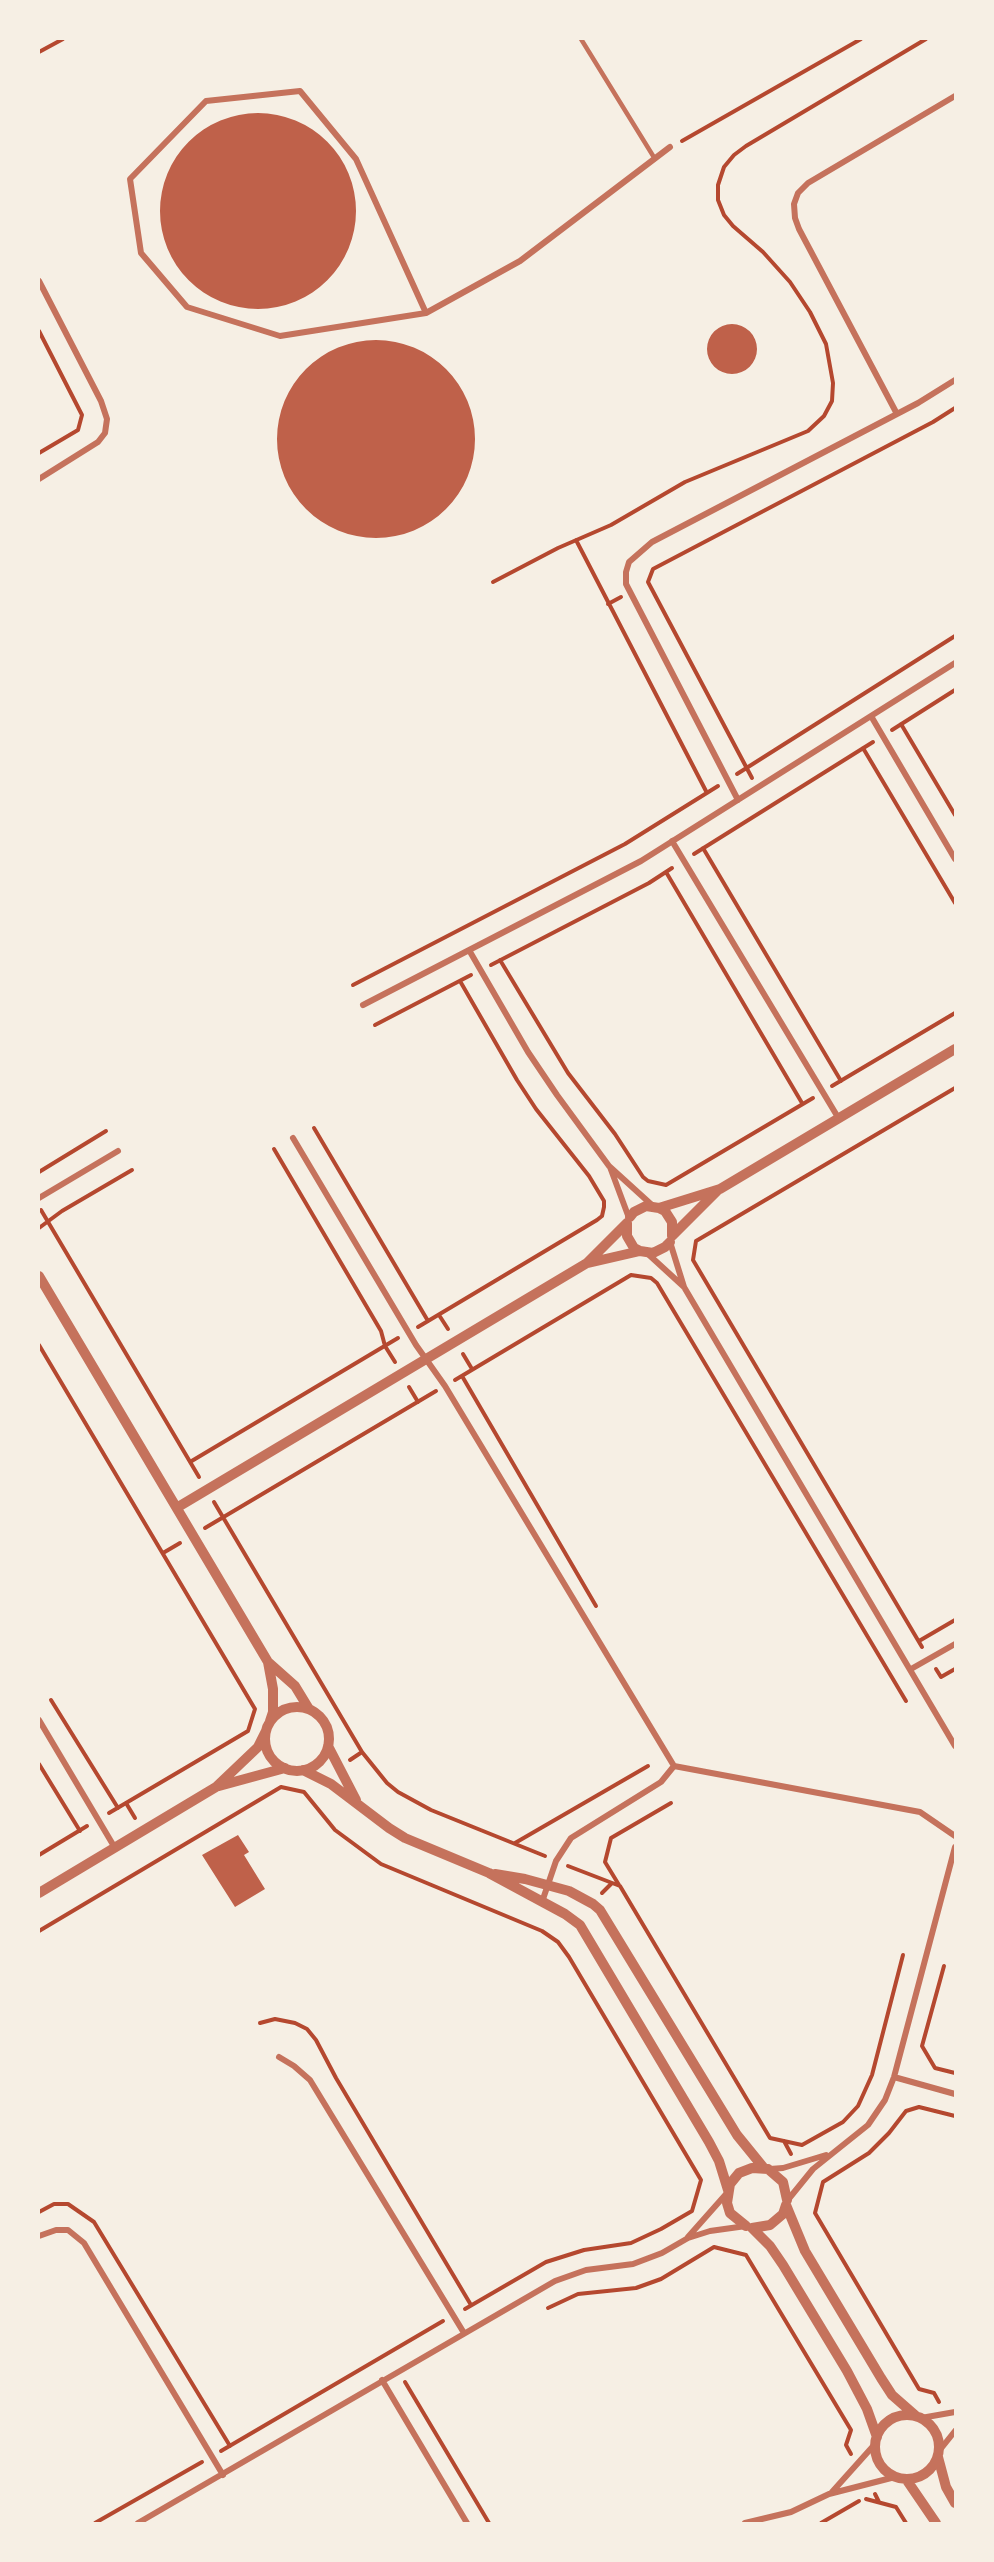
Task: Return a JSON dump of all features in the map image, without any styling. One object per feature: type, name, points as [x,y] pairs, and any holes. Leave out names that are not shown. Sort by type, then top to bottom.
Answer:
[{"type":"street","points":[[426,313],[356,159],[300,91],[206,101],[130,178],[141,253],[187,307],[279,336],[426,313],[520,261],[670,147]]},
{"type":"street","points":[[897,414],[799,229],[794,204],[798,193],[808,183],[955,96]]},
{"type":"street","points":[[39,281],[101,401],[107,426],[98,442],[90,449],[39,479]]},
{"type":"street","points":[[738,800],[627,584],[626,572],[630,562],[652,542],[897,414],[955,380]]},
{"type":"street","points":[[363,1005],[626,869],[955,663]]},
{"type":"street","points":[[871,716],[955,859]]},
{"type":"street","points":[[672,841],[838,1119]]},
{"type":"street","points":[[469,950],[543,1076],[609,1166],[656,1207],[665,1211],[672,1222],[671,1239],[684,1287],[955,1746]]},
{"type":"street","points":[[587,1263],[660,1250],[720,1189],[955,1049]]},
{"type":"street","points":[[293,1138],[409,1333],[445,1386],[674,1766],[920,1812],[955,1836]]},
{"type":"street","points":[[39,1198],[118,1151]]},
{"type":"street","points":[[609,1166],[628,1220],[627,1236],[634,1248],[643,1252],[684,1287]]},
{"type":"street","points":[[178,1507],[587,1263],[640,1208],[656,1207],[720,1189]]},
{"type":"street","points":[[39,1276],[268,1662],[295,1686],[309,1709],[324,1720],[328,1728],[328,1746],[356,1801]]},
{"type":"street","points":[[911,1669],[955,1644]]},
{"type":"street","points":[[268,1662],[273,1700],[267,1749],[272,1758],[285,1768]]},
{"type":"street","points":[[39,1893],[216,1787],[258,1747],[268,1727],[283,1710],[309,1709]]},
{"type":"street","points":[[39,1720],[115,1848]]},
{"type":"street","points":[[303,1770],[319,1762],[328,1746]]},
{"type":"street","points":[[542,1902],[556,1861],[576,1833],[661,1782],[674,1766]]},
{"type":"street","points":[[216,1787],[285,1768],[303,1770],[331,1784],[405,1838],[489,1873],[565,1914],[583,1929],[719,2161],[730,2213],[770,2246],[783,2265],[867,2409],[880,2463],[900,2478],[936,2523]]},
{"type":"street","points":[[138,2523],[555,2281],[586,2270],[621,2267],[649,2259],[688,2238],[711,2231],[761,2228],[777,2220],[813,2169],[830,2153],[856,2136],[885,2100],[894,2077],[955,1847]]},
{"type":"street","points":[[489,1873],[548,1885],[582,1897],[605,1916],[733,2128],[766,2168],[783,2182],[787,2203],[805,2251],[881,2378],[892,2395],[935,2431],[946,2487],[955,2503]]},
{"type":"street","points":[[279,2057],[310,2080],[464,2333]]},
{"type":"street","points":[[894,2077],[955,2094]]},
{"type":"street","points":[[688,2238],[739,2173],[752,2168],[783,2168],[830,2153]]},
{"type":"street","points":[[39,2236],[56,2229],[68,2230],[84,2243],[223,2475]]},
{"type":"street","points":[[382,2380],[467,2523]]},
{"type":"street","points":[[830,2494],[858,2464],[888,2421],[897,2417],[918,2417],[955,2412]]},
{"type":"street","points":[[745,2523],[791,2512],[830,2494],[869,2484],[926,2474],[955,2431]]},
{"type":"lane","points":[[581,39],[655,159]]},
{"type":"path","points":[[39,52],[63,39]]},
{"type":"path","points":[[670,147],[861,39]]},
{"type":"path","points":[[494,582],[576,540],[611,525],[685,482],[808,431],[824,416],[832,401],[834,383],[826,344],[810,312],[790,282],[763,252],[724,215],[718,200],[718,185],[724,167],[734,154],[926,39]]},
{"type":"path","points":[[39,331],[82,415],[78,430],[39,453]]},
{"type":"path","points":[[771,806],[745,768],[648,582],[653,569],[933,422],[955,408]]},
{"type":"path","points":[[576,540],[707,792]]},
{"type":"path","points":[[353,985],[626,844],[955,636]]},
{"type":"path","points":[[901,724],[955,815]]},
{"type":"path","points":[[863,748],[955,903]]},
{"type":"path","points":[[703,848],[842,1081]]},
{"type":"path","points":[[666,872],[802,1103]]},
{"type":"path","points":[[500,960],[568,1073],[615,1134],[643,1177],[648,1181],[666,1185],[955,1013]]},
{"type":"path","points":[[190,1462],[602,1216],[604,1201],[589,1176],[536,1109],[460,981]]},
{"type":"path","points":[[955,1088],[696,1241],[693,1260],[929,1659],[941,1677],[955,1669]]},
{"type":"path","points":[[314,1128],[428,1321]]},
{"type":"path","points":[[39,1172],[106,1131]]},
{"type":"path","points":[[274,1149],[381,1330],[386,1346],[418,1402]]},
{"type":"path","points":[[39,1228],[62,1211],[132,1170]]},
{"type":"path","points":[[39,1208],[362,1752],[376,1771],[398,1792],[431,1810],[620,1886]]},
{"type":"path","points":[[163,1553],[631,1275],[651,1278],[663,1293],[906,1701]]},
{"type":"path","points":[[39,1345],[255,1709],[248,1731],[39,1855]]},
{"type":"path","points":[[462,1376],[596,1606]]},
{"type":"path","points":[[919,1641],[955,1620]]},
{"type":"path","points":[[51,1700],[118,1808]]},
{"type":"path","points":[[39,1764],[80,1831]]},
{"type":"path","points":[[514,1843],[648,1766]]},
{"type":"path","points":[[39,1931],[281,1787],[304,1792],[335,1830],[381,1864],[543,1931],[558,1942],[701,2180],[692,2211],[661,2229],[631,2243],[584,2250],[546,2262],[95,2523]]},
{"type":"path","points":[[671,1803],[611,1838],[605,1862],[770,2138],[802,2145],[843,2122],[858,2106],[872,2075],[903,1955]]},
{"type":"path","points":[[944,1966],[922,2046],[935,2067],[955,2073]]},
{"type":"path","points":[[260,2023],[275,2019],[295,2023],[306,2029],[316,2040],[336,2079],[471,2305]]},
{"type":"path","points":[[947,2414],[934,2393],[919,2389],[815,2213],[823,2182],[870,2152],[906,2111],[919,2107],[955,2116]]},
{"type":"path","points":[[39,2212],[54,2204],[68,2204],[93,2222],[230,2446]]},
{"type":"path","points":[[548,2308],[578,2294],[636,2288],[669,2274],[714,2247],[746,2254],[851,2430],[846,2445],[858,2464]]},
{"type":"path","points":[[389,2353],[489,2523]]},
{"type":"path","points":[[869,2484],[879,2502]]},
{"type":"path","points":[[821,2523],[864,2499],[896,2507],[906,2523]]},
{"type":"building","points":[[258,113],[277,115],[295,121],[312,130],[327,142],[339,157],[348,174],[354,192],[356,211],[354,230],[348,248],[339,265],[327,280],[312,292],[295,301],[277,307],[258,309],[239,307],[221,301],[204,292],[189,280],[177,265],[168,248],[162,230],[160,211],[162,192],[168,174],[177,157],[189,142],[204,130],[221,121],[239,115]]},
{"type":"building","points":[[727,324],[737,324],[750,331],[757,344],[757,354],[750,367],[737,374],[727,374],[718,370],[711,363],[707,354],[707,344],[711,335],[718,328]]},
{"type":"building","points":[[376,340],[405,344],[423,352],[446,369],[463,392],[471,410],[475,439],[471,468],[463,486],[446,509],[423,526],[405,534],[376,538],[347,534],[329,526],[306,509],[289,486],[281,468],[277,439],[281,410],[289,392],[306,369],[329,352],[347,344]]},
{"type":"building","points":[[238,1835],[249,1852],[244,1855],[265,1889],[235,1907],[202,1855]]}]
